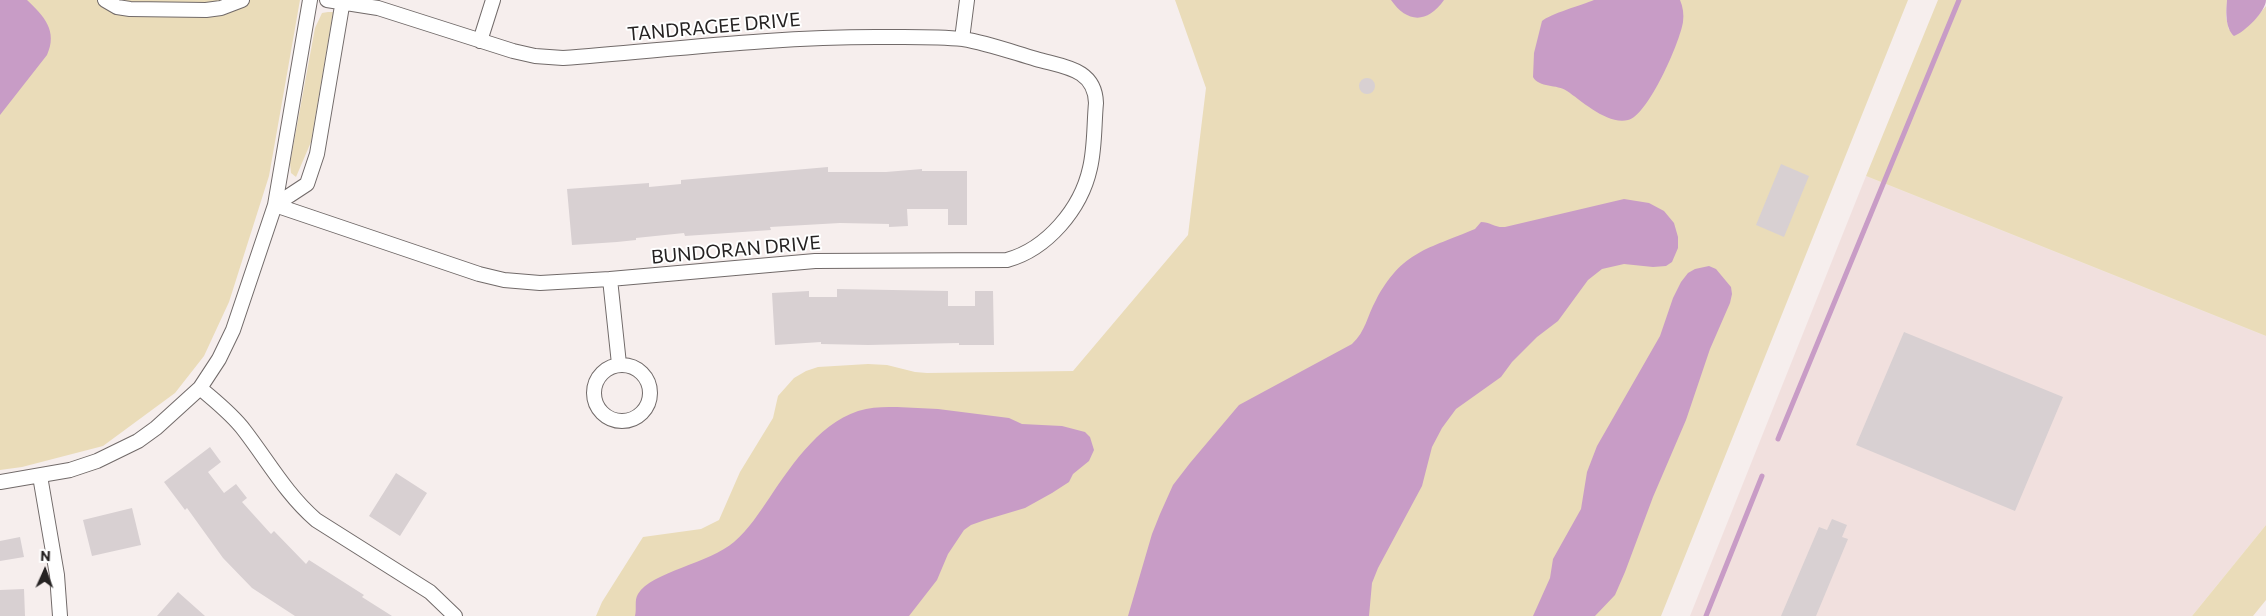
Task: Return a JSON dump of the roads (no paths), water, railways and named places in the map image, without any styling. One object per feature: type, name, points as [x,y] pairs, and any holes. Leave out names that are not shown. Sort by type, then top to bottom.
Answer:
[{"type":"street","points":[[105,0],[117,7],[130,9],[206,10],[221,8],[242,0]]},
{"type":"street","points":[[0,482],[70,470],[115,454],[156,428],[200,388],[219,359],[234,330],[275,205],[310,0]]},
{"type":"street","name":"TANDRAGEE DRIVE","points":[[327,0],[378,8],[480,41],[535,56],[563,58],[794,38],[962,39],[989,45],[1082,74],[1092,82],[1096,93]]},
{"type":"street","points":[[480,41],[493,0]]},
{"type":"street","points":[[962,39],[967,0]]},
{"type":"street","points":[[275,205],[306,184],[318,154],[343,1]]},
{"type":"street","name":"BUNDORAN DRIVE","points":[[275,205],[479,274],[504,280],[540,283],[610,279],[815,261],[989,261],[1019,257],[1030,252],[1045,240],[1064,220],[1080,196],[1090,166],[1096,93]]},
{"type":"street","points":[[610,279],[619,364]]},
{"type":"street","points":[[619,364],[632,366],[639,370],[648,381],[650,392],[648,404],[641,413],[632,419],[622,421],[611,418],[603,413],[597,406],[594,395],[595,385],[599,376],[608,368],[619,364]]},
{"type":"street","points":[[200,388],[244,429],[301,507],[316,520],[430,592],[455,616]]},
{"type":"street","points":[[40,476],[57,575],[60,616]]},
{"type":"waterway","points":[[1778,439],[1959,0]]},
{"type":"waterway","points":[[1706,616],[1762,476]]}]
